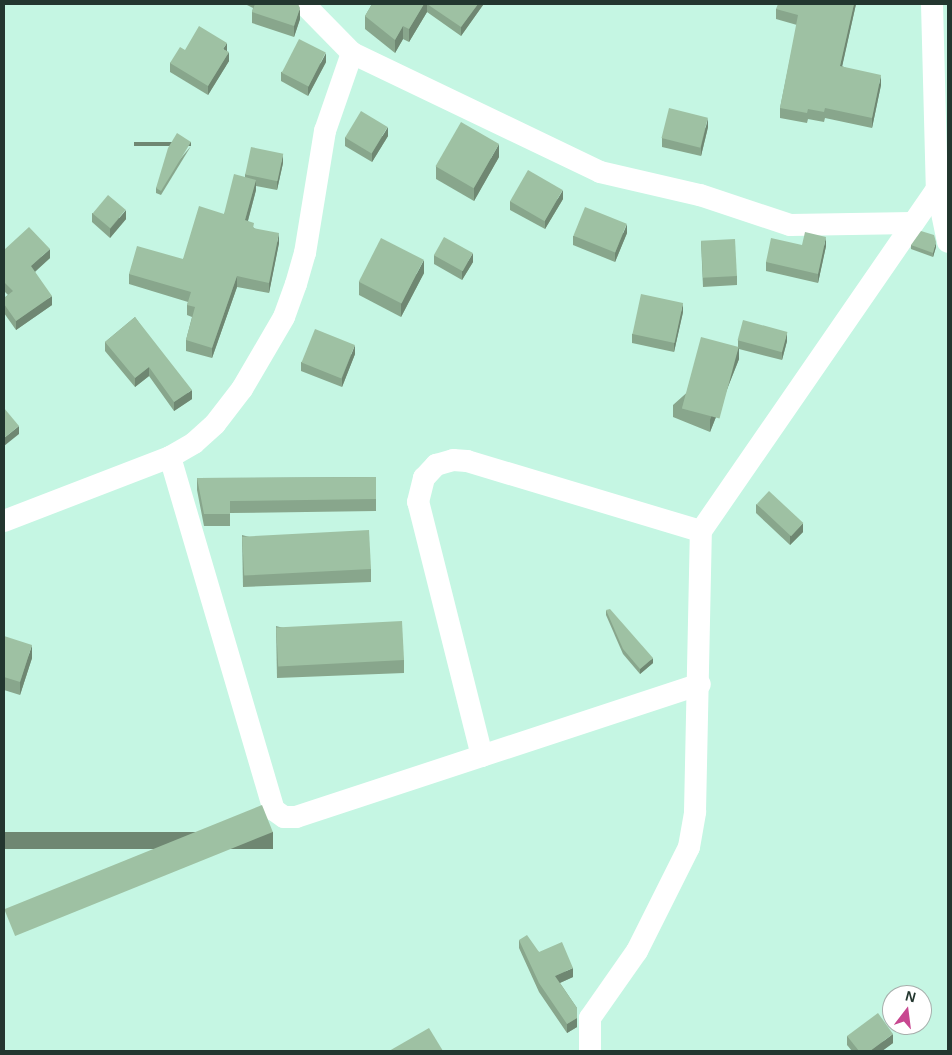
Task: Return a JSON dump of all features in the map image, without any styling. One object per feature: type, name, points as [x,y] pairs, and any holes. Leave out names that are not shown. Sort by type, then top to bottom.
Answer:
[{"type":"street","points":[[304,4],[352,53],[600,172],[700,195],[790,225],[913,223]]},
{"type":"street","points":[[932,4],[936,189],[948,242]]},
{"type":"street","points":[[4,521],[170,457],[194,442],[216,424],[242,389],[284,317],[305,253],[325,131],[352,53]]},
{"type":"street","points":[[590,1051],[590,1018],[637,950],[689,847],[695,812],[700,684],[701,531],[936,189]]},
{"type":"street","points":[[170,457],[274,810],[284,817],[296,817],[700,684]]},
{"type":"street","points":[[482,756],[418,502],[424,478],[436,464],[453,460],[467,460],[701,531]]},
{"type":"building","points":[[255,4],[298,4],[300,8],[294,26],[252,12]]},
{"type":"building","points":[[372,4],[424,4],[409,29],[403,26],[395,40],[365,16]]},
{"type":"building","points":[[427,4],[478,4],[461,27]]},
{"type":"building","points":[[778,4],[854,4],[840,66],[881,75],[872,118],[825,108],[824,112],[808,109],[807,113],[780,108],[798,15],[776,9]]},
{"type":"building","points":[[199,26],[227,43],[223,49],[229,52],[208,86],[170,63],[180,47],[185,50]]},
{"type":"building","points":[[299,39],[326,53],[308,86],[282,73]]},
{"type":"building","points":[[669,108],[708,118],[700,148],[662,138]]},
{"type":"building","points":[[361,111],[388,127],[372,154],[345,138]]},
{"type":"building","points":[[461,122],[499,144],[474,188],[436,166]]},
{"type":"building","points":[[177,133],[191,142],[161,191],[156,188],[168,148]]},
{"type":"building","points":[[251,147],[283,154],[277,181],[245,174]]},
{"type":"building","points":[[528,170],[563,190],[545,221],[510,201]]},
{"type":"building","points":[[234,174],[256,180],[245,220],[254,223],[253,228],[279,233],[269,283],[237,276],[212,348],[186,340],[195,307],[187,305],[191,292],[129,274],[137,246],[183,259],[199,206],[224,214]]},
{"type":"building","points":[[108,195],[126,210],[110,228],[93,213]]},
{"type":"building","points":[[585,207],[627,224],[615,253],[573,236]]},
{"type":"building","points":[[29,227],[50,249],[31,266],[52,296],[16,321],[4,304],[4,298],[13,291],[4,282],[4,250]]},
{"type":"building","points":[[921,231],[934,235],[936,242],[933,253],[911,245]]},
{"type":"building","points":[[805,232],[826,237],[818,274],[766,262],[771,238],[802,245]]},
{"type":"building","points":[[444,237],[473,253],[463,271],[434,255]]},
{"type":"building","points":[[381,238],[424,260],[402,303],[359,282]]},
{"type":"building","points":[[735,239],[737,276],[703,278],[701,241]]},
{"type":"building","points":[[641,294],[683,303],[675,343],[632,334]]},
{"type":"building","points":[[135,317],[192,390],[174,402],[149,367],[135,378],[105,342]]},
{"type":"building","points":[[743,320],[787,332],[782,352],[738,340]]},
{"type":"building","points":[[315,329],[355,345],[341,378],[302,362]]},
{"type":"building","points":[[701,337],[739,347],[720,419],[682,408]]},
{"type":"building","points":[[4,408],[19,426],[4,438]]},
{"type":"building","points":[[376,477],[376,499],[230,501],[230,514],[204,514],[197,478]]},
{"type":"building","points":[[769,491],[803,523],[791,536],[757,504]]},
{"type":"building","points":[[369,530],[371,569],[244,576],[242,537]]},
{"type":"building","points":[[610,609],[653,658],[640,669],[623,649],[606,610]]},
{"type":"building","points":[[402,621],[404,660],[278,667],[276,628]]},
{"type":"building","points":[[4,636],[32,645],[20,682],[4,677]]},
{"type":"building","points":[[262,805],[273,832],[15,936],[4,909]]},
{"type":"building","points":[[527,935],[539,952],[562,942],[573,968],[555,976],[577,1008],[577,1018],[567,1024],[539,983],[519,940]]},
{"type":"building","points":[[878,1013],[882,1019],[882,1035],[892,1035],[870,1051],[859,1051],[847,1036]]},
{"type":"building","points":[[429,1028],[443,1051],[389,1051]]}]
